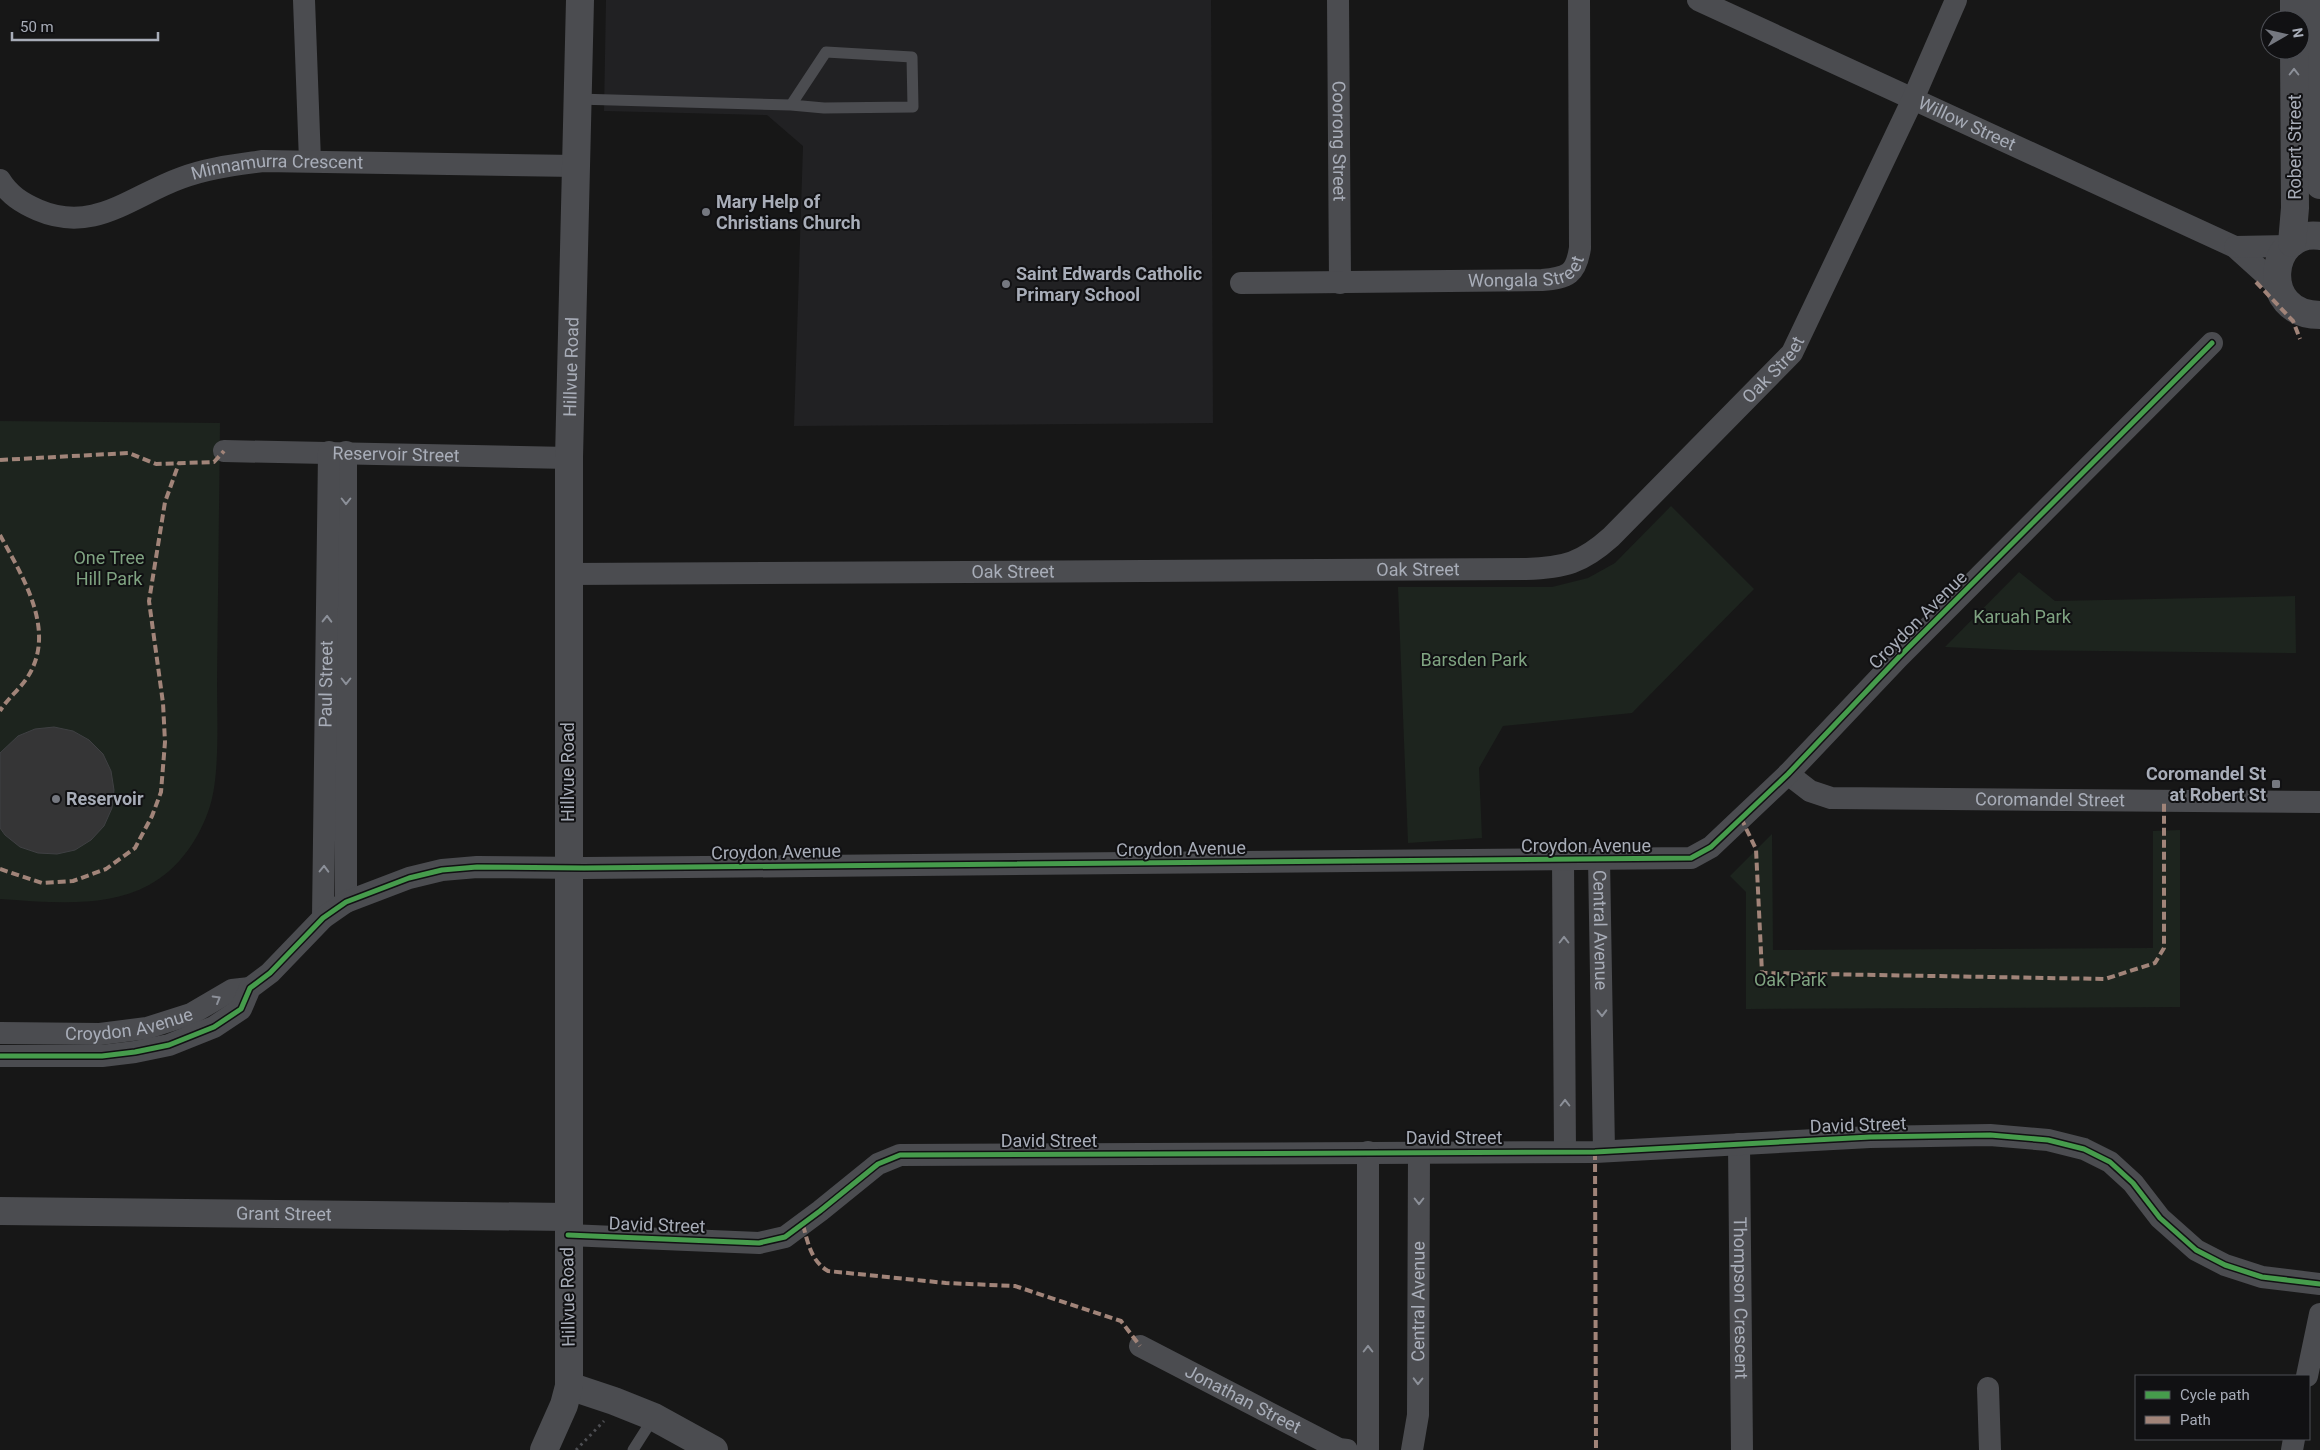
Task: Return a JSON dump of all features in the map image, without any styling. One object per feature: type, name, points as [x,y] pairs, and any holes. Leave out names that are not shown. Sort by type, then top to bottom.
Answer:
[{"type":"street","points":[[304,0],[310,161]]},
{"type":"street","name":"Hillvue Road","points":[[544,1450],[564,1405],[569,1386],[569,458],[580,0]]},
{"type":"street","name":"Coorong Street","points":[[1338,0],[1340,282]]},
{"type":"street","name":"Wongala Street","points":[[1241,283],[1542,280],[1559,279],[1571,273],[1578,262],[1580,248],[1579,0]]},
{"type":"street","name":"Willow Street","points":[[1698,0],[2235,247],[2277,284]]},
{"type":"street","name":"Oak Street","points":[[569,574],[1516,569],[1551,568],[1573,563],[1594,552],[1611,537],[1792,354],[1913,98],[1956,0]]},
{"type":"street","name":"Robert Street","points":[[2320,0],[2320,185]]},
{"type":"street","name":"Robert Street","points":[[2291,244],[2295,199],[2294,60]]},
{"type":"street","name":"Minnamurra Crescent","points":[[0,180],[5,188],[22,204],[70,218],[90,217],[129,203],[182,177],[225,166],[263,161],[576,166]]},
{"type":"street","points":[[2320,236],[2303,237],[2291,244],[2278,264],[2277,284],[2281,295],[2297,311],[2308,315],[2320,315],[2320,319]]},
{"type":"street","name":"Willow Street","points":[[2235,247],[2291,244]]},
{"type":"street","name":"Croydon Avenue","points":[[0,1056],[102,1056],[169,1045],[214,1027],[241,1009],[250,988],[270,972],[323,918],[346,902],[409,878],[442,870],[477,867],[568,868],[1691,858],[1711,847],[1788,774],[1899,658],[2212,343]]},
{"type":"street","name":"Reservoir Street","points":[[224,451],[569,458]]},
{"type":"street","name":"Paul Street","points":[[337,452],[346,902]]},
{"type":"street","name":"Paul Street","points":[[323,918],[337,452]]},
{"type":"street","name":"Coromandel Street","points":[[1788,774],[1810,791],[1831,798],[2320,802]]},
{"type":"street","name":"Central Avenue","points":[[1563,859],[1565,1152]]},
{"type":"street","name":"Central Avenue","points":[[1599,859],[1604,1152]]},
{"type":"street","name":"Croydon Avenue","points":[[0,1033],[100,1034],[147,1028],[191,1014],[232,990],[250,988]]},
{"type":"street","name":"David Street","points":[[568,1226],[759,1243],[785,1237],[878,1164],[900,1155],[1604,1152],[1870,1138],[1990,1135],[2048,1140],[2084,1149],[2110,1162],[2133,1183],[2160,1218],[2196,1250],[2225,1265],[2262,1277],[2320,1284]]},
{"type":"street","name":"Thompson Crescent","points":[[1739,1144],[1742,1450]]},
{"type":"street","points":[[1368,1152],[1368,1450]]},
{"type":"street","name":"Central Avenue","points":[[1412,1450],[1418,1415],[1419,1152]]},
{"type":"street","name":"Grant Street","points":[[0,1211],[568,1226]]},
{"type":"street","points":[[2307,1375],[2320,1314]]},
{"type":"street","name":"Jonathan Street","points":[[1140,1346],[1339,1449],[1347,1450]]},
{"type":"street","points":[[569,1386],[654,1417],[714,1450]]},
{"type":"street","points":[[1988,1388],[1990,1450]]},
{"type":"lane","points":[[577,99],[791,105],[824,108],[913,107],[912,57],[826,52],[791,105]]},
{"type":"lane","points":[[633,1450],[654,1417]]},
{"type":"path","points":[[576,1450],[609,1416],[614,1401]]},
{"type":"shaded area","name":"Saint Edwards Catholic Primary School","points":[[606,0],[1211,0],[1213,423],[794,426],[803,146],[767,115],[604,111]]},
{"type":"green space","name":"One Tree Hill Park","points":[[0,421],[220,423],[217,745],[213,793],[206,818],[200,830],[187,852],[179,861],[149,885],[132,893],[114,898],[76,902],[0,899]]},
{"type":"green space","name":"Barsden Park","points":[[1671,506],[1754,589],[1632,713],[1503,726],[1479,768],[1482,838],[1408,843],[1398,587],[1552,587],[1588,578],[1615,563]]},
{"type":"green space","name":"Karuah Park","points":[[2019,572],[2055,601],[2295,596],[2296,653],[2014,650],[1945,647]]},
{"type":"green space","name":"Oak Park","points":[[2180,830],[2180,1007],[1746,1009],[1746,892],[1730,876],[1772,834],[1773,950],[2153,948],[2153,831]]},
{"type":"building","name":"Reservoir","points":[[54,727],[73,731],[89,740],[103,754],[111,771],[114,790],[112,808],[104,826],[91,840],[75,850],[57,854],[38,853],[20,847],[5,835],[0,828],[0,753],[18,736],[35,729]]},
{"type":"marked path","points":[[2256,282],[2293,321],[2300,339]]},
{"type":"marked path","points":[[0,460],[129,453],[156,464],[214,462],[224,451]]},
{"type":"marked path","points":[[0,869],[42,883],[73,881],[106,869],[135,848],[152,816],[161,792],[165,742],[163,703],[149,601],[165,502],[179,463]]},
{"type":"marked path","points":[[0,535],[18,568],[33,604],[38,623],[39,642],[36,660],[27,678],[0,711]]},
{"type":"marked path","points":[[1741,818],[1756,849],[1762,973],[2105,979],[2155,963],[2164,948],[2164,800]]},
{"type":"marked path","points":[[1595,1152],[1596,1450]]},
{"type":"marked path","points":[[803,1225],[814,1257],[828,1271],[946,1283],[1015,1286],[1121,1321],[1140,1346]]},
{"type":"cycle path","points":[[0,1056],[102,1056],[135,1052],[169,1045],[214,1027],[241,1009],[250,988],[270,973],[323,918],[346,902],[409,878],[442,870],[477,867],[584,868],[1691,858],[1711,847],[1788,774],[1899,657],[2212,343]]},
{"type":"cycle path","points":[[568,1235],[759,1243],[785,1237],[878,1164],[900,1155],[1595,1152],[1870,1137],[1990,1135],[2048,1140],[2084,1149],[2110,1162],[2133,1183],[2160,1218],[2196,1250],[2225,1265],[2262,1277],[2320,1284]]},
{"type":"place","name":"Mary Help of Christians Church","points":[[706,212]]},
{"type":"place","name":"Saint Edwards Catholic Primary School","points":[[1006,284]]},
{"type":"place","name":"Coromandel St at Robert St","points":[[2276,784]]},
{"type":"place","name":"Reservoir","points":[[56,799]]}]
